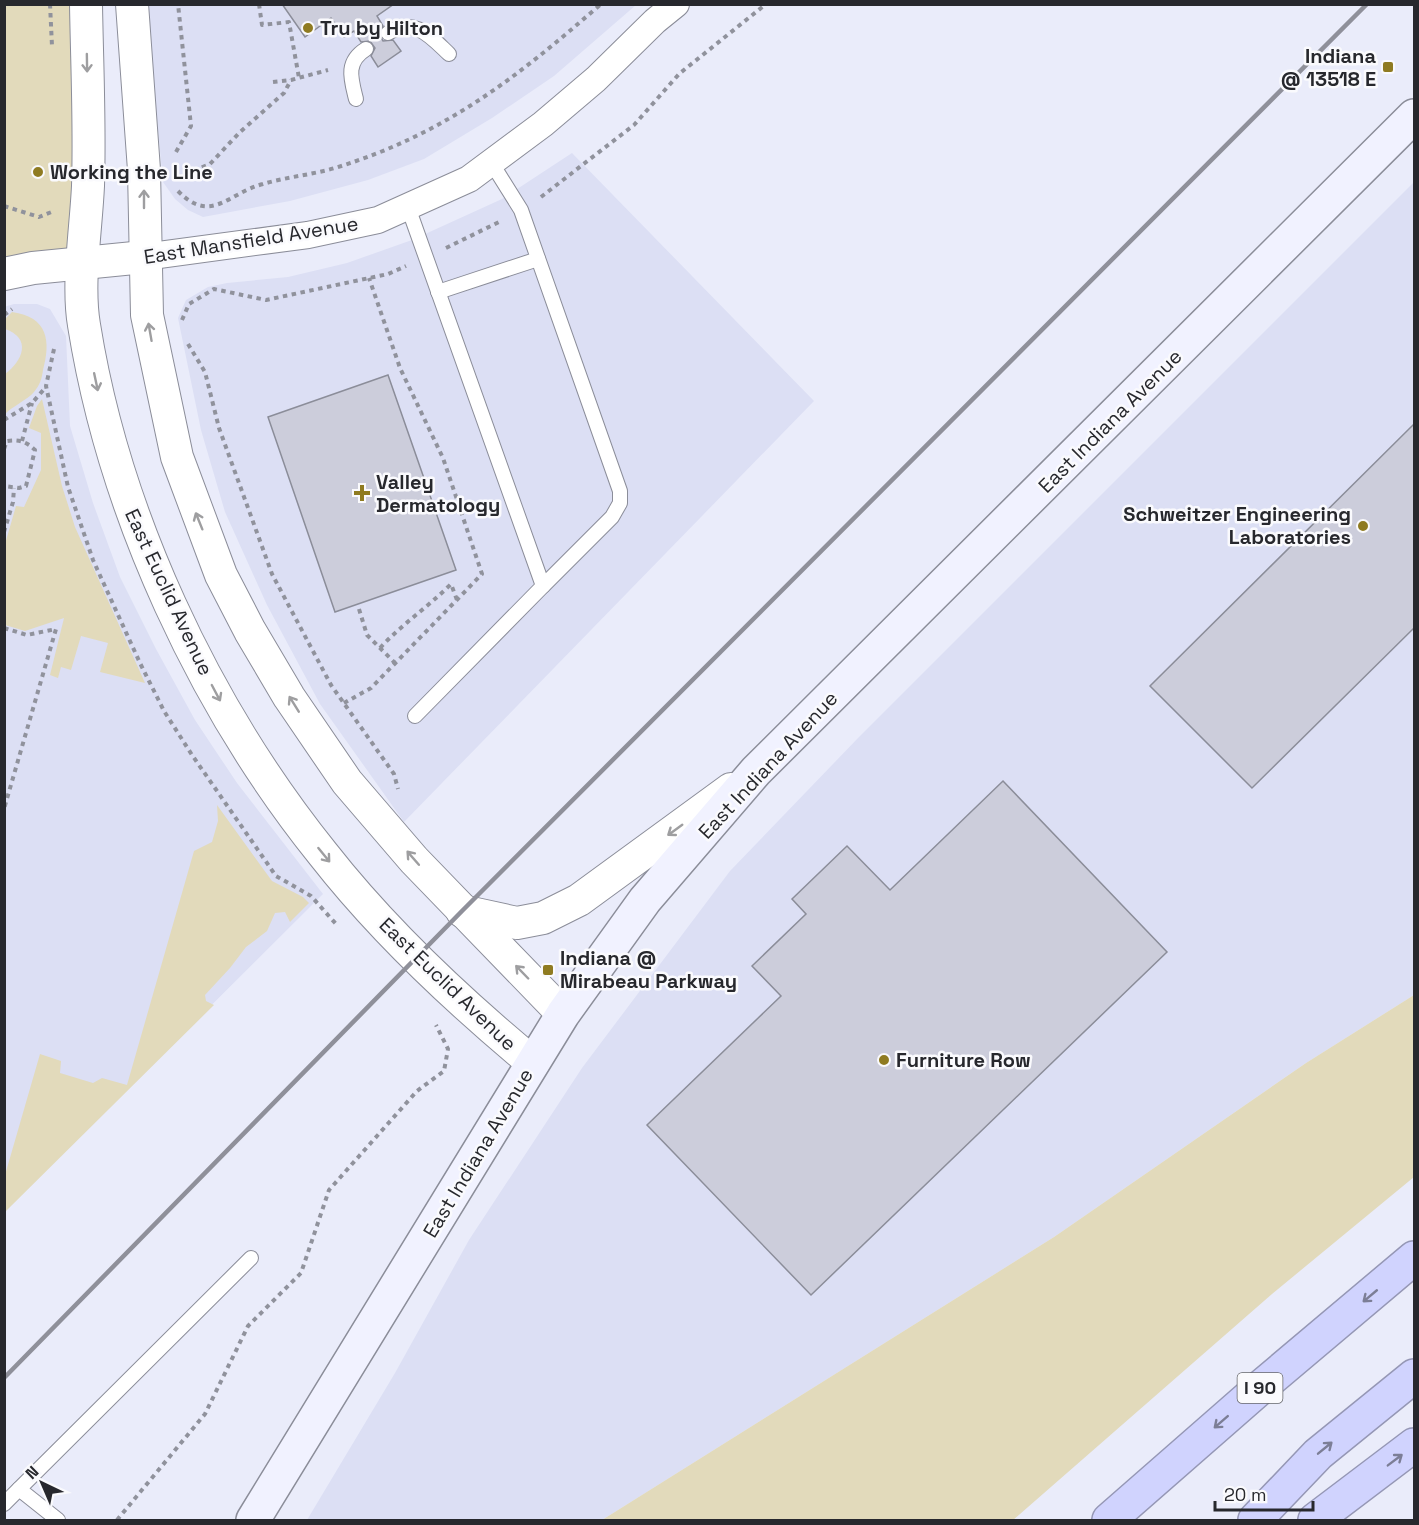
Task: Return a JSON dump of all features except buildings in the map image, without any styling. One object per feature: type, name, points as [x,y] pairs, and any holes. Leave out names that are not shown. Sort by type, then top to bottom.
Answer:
[{"type":"highway","name":"I 90","points":[[1109,1521],[1261,1387],[1414,1258]]},
{"type":"highway","points":[[1256,1521],[1318,1454],[1414,1376]]},
{"type":"highway","points":[[1315,1521],[1414,1445]]},
{"type":"main road","name":"East Indiana Avenue","points":[[253,1521],[563,1014],[645,900],[756,771],[1414,116]]},
{"type":"street","name":"East Euclid Avenue","points":[[86,4],[88,184],[83,322],[105,425],[129,507],[180,624],[233,725],[295,819],[352,890],[475,1015],[533,1063]]},
{"type":"street","points":[[132,4],[144,170],[147,315],[177,457],[221,575],[250,631],[316,740],[347,782],[462,911],[563,1014]]},
{"type":"street","name":"East Mansfield Avenue","points":[[4,274],[308,235],[378,220],[469,178],[543,124],[587,87],[655,21],[676,4]]},
{"type":"street","points":[[462,911],[517,923],[543,918],[579,900],[756,771]]},
{"type":"lane","points":[[388,33],[403,26],[416,27],[449,54]]},
{"type":"lane","points":[[356,99],[351,66],[353,61],[366,49]]},
{"type":"lane","points":[[415,716],[612,517],[620,503],[620,491],[521,210],[491,162]]},
{"type":"lane","points":[[408,207],[543,586]]},
{"type":"lane","points":[[438,292],[538,259]]},
{"type":"lane","points":[[4,1504],[251,1258]]},
{"type":"lane","points":[[19,1489],[58,1521]]},
{"type":"path","points":[[50,4],[52,49]]},
{"type":"path","points":[[173,157],[191,126],[178,4]]},
{"type":"path","points":[[259,4],[262,25],[289,22],[299,78],[273,82]]},
{"type":"path","points":[[175,186],[192,204],[210,208],[261,184],[333,169],[401,145],[478,104],[537,60],[601,4]]},
{"type":"path","points":[[183,328],[182,320],[189,304],[214,289],[266,300],[388,274],[521,210],[634,126],[679,74],[766,4]]},
{"type":"path","points":[[171,180],[189,175],[210,164],[240,132],[284,93],[291,80]]},
{"type":"path","points":[[4,206],[39,217],[48,215],[56,209]]},
{"type":"path","points":[[344,703],[371,688],[482,574],[443,458],[400,368],[369,278]]},
{"type":"path","points":[[4,315],[12,309]]},
{"type":"path","points":[[183,338],[205,372],[219,428],[272,574],[331,685],[394,774],[400,794]]},
{"type":"path","points":[[54,349],[46,386],[68,487],[93,560],[164,711],[221,801],[276,876],[311,896],[336,925]]},
{"type":"path","points":[[4,420],[32,403],[46,386]]},
{"type":"path","points":[[22,441],[32,403]]},
{"type":"path","points":[[4,449],[8,441],[22,441],[35,450],[26,486],[14,488],[4,486]]},
{"type":"path","points":[[4,532],[13,502],[14,488]]},
{"type":"path","points":[[380,648],[399,628],[425,611],[451,584],[457,600]]},
{"type":"path","points":[[359,609],[367,635],[395,663]]},
{"type":"path","points":[[4,628],[27,634],[56,629],[4,809]]},
{"type":"path","points":[[117,1521],[205,1414],[248,1326],[301,1273],[329,1190],[417,1091],[444,1071],[448,1049],[440,1029],[432,1021]]},
{"type":"shaded area","points":[[4,5],[86,5],[84,262],[5,274]]},
{"type":"shaded area","points":[[146,5],[636,5],[554,76],[492,118],[424,159],[368,180],[290,201],[203,217],[188,210],[175,199],[163,182]]},
{"type":"shaded area","points":[[572,153],[814,401],[404,822],[320,704],[267,605],[225,512],[201,430],[178,318],[186,300],[208,287],[288,277],[347,263],[412,240],[502,199]]},
{"type":"shaded area","points":[[1414,182],[1414,995],[1306,1063],[1054,1237],[602,1520],[307,1520],[395,1373],[469,1240],[582,1068],[730,871],[859,737]]},
{"type":"shaded area","points":[[14,304],[37,304],[50,309],[66,336],[70,426],[93,503],[120,577],[156,649],[195,720],[237,783],[323,894],[5,1211],[4,307]]},
{"type":"shaded area","points":[[12,312],[33,319],[40,325],[44,332],[47,349],[38,387],[5,414],[5,374],[16,363],[22,350],[19,338],[5,329],[5,319]]},
{"type":"shaded area","points":[[42,399],[62,486],[75,527],[145,683],[100,672],[108,643],[81,636],[71,670],[61,667],[58,678],[50,675],[64,618],[25,631],[5,625],[5,544],[16,506],[24,507],[41,470],[41,433],[29,428]]},
{"type":"shaded area","points":[[217,805],[272,881],[303,897],[309,903],[290,922],[285,912],[275,913],[267,931],[246,947],[205,995],[206,1001],[214,1005],[5,1212],[5,1175],[40,1054],[61,1061],[60,1073],[93,1083],[102,1078],[127,1085],[194,851],[212,842],[218,821]]},
{"type":"shaded area","points":[[1414,995],[1414,1177],[1272,1294],[1013,1520],[602,1520],[1054,1237],[1306,1063]]},
{"type":"railway","points":[[4,1378],[462,911],[1367,4]]},
{"type":"place","name":"Tru by Hilton","points":[[308,28]]},
{"type":"place","name":"Indiana @ 13518 E","points":[[1388,67]]},
{"type":"place","name":"Working the Line","points":[[38,172]]},
{"type":"place","name":"Valley Dermatology","points":[[362,493]]},
{"type":"place","name":"Schweitzer Engineering Laboratories","points":[[1363,526]]},
{"type":"place","name":"Indiana @ Mirabeau Parkway","points":[[548,970]]},
{"type":"place","name":"Furniture Row","points":[[884,1060]]}]
